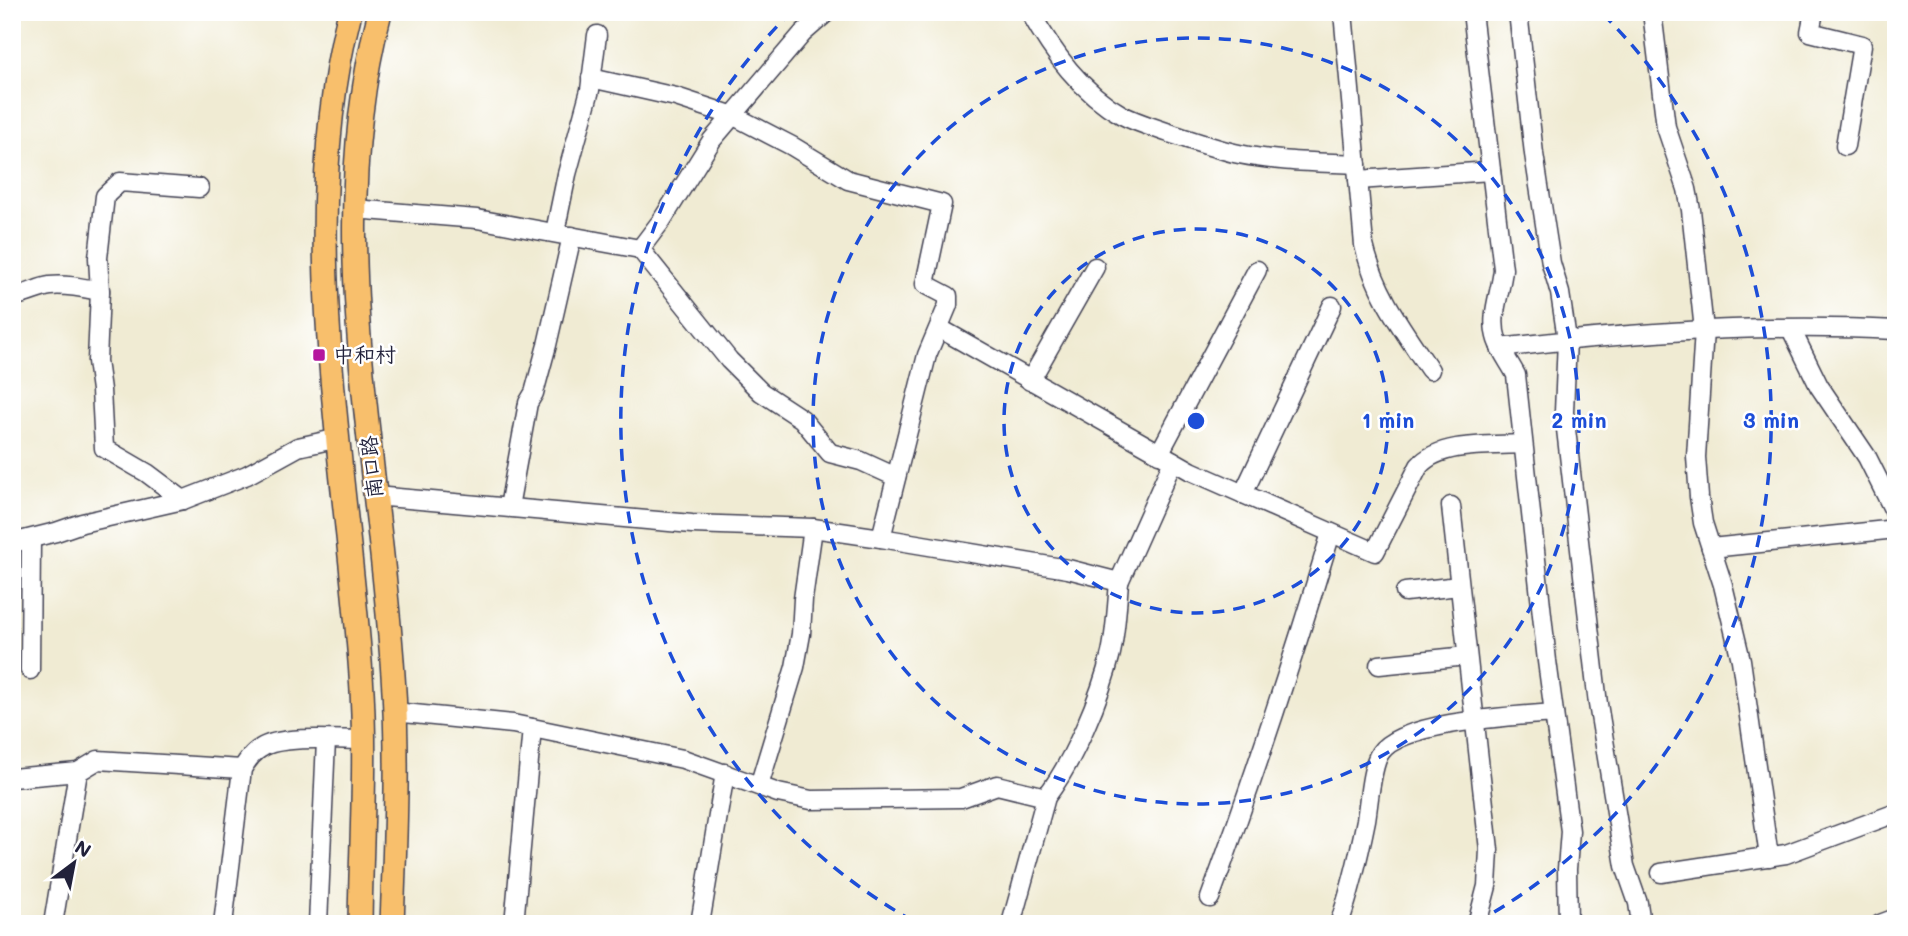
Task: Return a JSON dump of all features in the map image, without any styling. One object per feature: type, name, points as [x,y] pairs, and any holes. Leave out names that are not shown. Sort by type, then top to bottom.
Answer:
[{"type":"main road","name":"南口路","points":[[350,12],[329,123],[325,201],[329,317],[361,678],[360,924]]},
{"type":"main road","name":"南口路","points":[[380,12],[359,115],[354,209],[358,328],[393,676],[392,924]]},
{"type":"street","points":[[639,249],[662,220],[712,139],[803,33],[827,12]]},
{"type":"street","points":[[1030,12],[1072,74],[1089,91],[1123,116],[1156,128],[1237,154],[1357,172],[1491,171]]},
{"type":"street","points":[[1343,12],[1364,245],[1371,274],[1386,305],[1430,370]]},
{"type":"street","points":[[1472,12],[1503,269],[1494,318],[1500,348],[1516,375],[1570,831],[1567,869],[1568,924]]},
{"type":"street","points":[[1518,12],[1534,154],[1551,263],[1560,293],[1567,340],[1564,412],[1598,704],[1625,866],[1635,894],[1641,924]]},
{"type":"street","points":[[1652,12],[1666,127],[1687,190],[1691,211],[1704,330],[1697,477],[1703,523],[1726,597],[1741,660],[1769,857]]},
{"type":"street","points":[[1814,12],[1810,32],[1862,45],[1845,146]]},
{"type":"street","points":[[509,507],[528,403],[534,393],[547,345],[597,35]]},
{"type":"street","points":[[591,78],[648,89],[734,116],[792,146],[848,180],[942,204],[925,284],[948,296],[948,305],[927,355],[881,538]]},
{"type":"street","points":[[183,500],[147,473],[104,448],[97,361],[100,291],[98,258],[105,196],[120,181],[199,188]]},
{"type":"street","points":[[354,209],[477,219],[639,249],[729,360],[761,392],[802,419],[830,453],[862,461],[896,477]]},
{"type":"street","points":[[1030,381],[1095,267]]},
{"type":"street","points":[[1011,924],[1046,797],[1056,784],[1099,690],[1111,652],[1119,582],[1166,457],[1257,270]]},
{"type":"street","points":[[12,296],[25,296],[50,286],[66,285],[100,291]]},
{"type":"street","points":[[1243,494],[1332,306]]},
{"type":"street","points":[[939,328],[1166,457],[1375,552],[1419,466],[1430,455],[1447,449],[1523,444]]},
{"type":"street","points":[[1791,329],[1819,386],[1867,457],[1896,515]]},
{"type":"street","points":[[1500,348],[1615,334],[1704,330],[1896,330]]},
{"type":"street","points":[[12,543],[82,523],[183,500],[247,475],[298,447],[339,438]]},
{"type":"street","points":[[375,496],[692,524],[813,528],[1068,569],[1119,582]]},
{"type":"street","points":[[1451,506],[1489,850],[1487,886],[1477,924]]},
{"type":"street","points":[[759,786],[795,667],[802,634],[803,599],[813,528]]},
{"type":"street","points":[[1711,548],[1896,530]]},
{"type":"street","points":[[1210,898],[1284,687],[1331,533]]},
{"type":"street","points":[[30,670],[31,539]]},
{"type":"street","points":[[1405,592],[1459,586]]},
{"type":"street","points":[[1379,665],[1467,656]]},
{"type":"street","points":[[394,712],[513,724],[682,759],[759,786],[811,800],[961,798],[998,785],[1046,797]]},
{"type":"street","points":[[1339,924],[1359,854],[1381,752],[1393,742],[1415,731],[1554,713]]},
{"type":"street","points":[[514,924],[532,728]]},
{"type":"street","points":[[318,924],[326,740]]},
{"type":"street","points":[[223,924],[242,769],[250,757],[270,743],[281,741],[362,740]]},
{"type":"street","points":[[12,779],[78,772],[98,760],[242,769]]},
{"type":"street","points":[[53,924],[78,772]]},
{"type":"street","points":[[700,924],[725,773]]},
{"type":"street","points":[[1661,873],[1786,854],[1896,813]]},
{"type":"street","points":[[1880,924],[1896,918]]},
{"type":"place","name":"中和村","points":[[319,355]]}]
